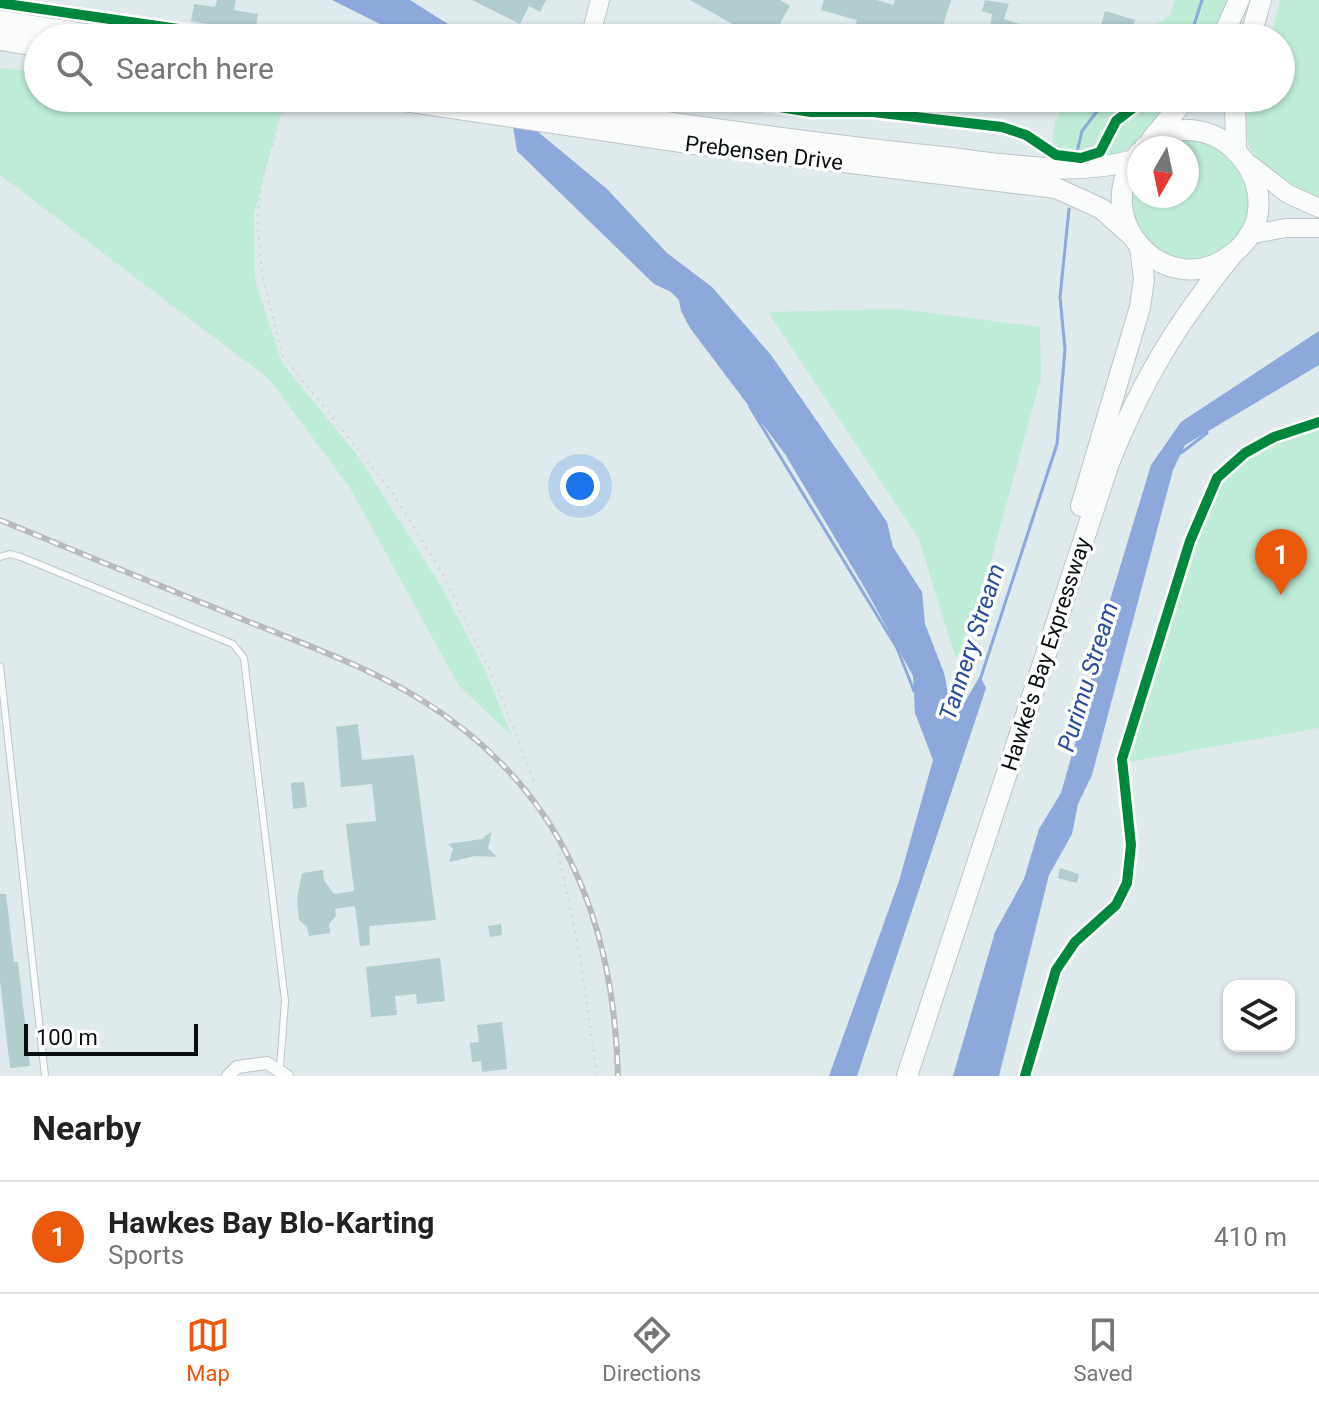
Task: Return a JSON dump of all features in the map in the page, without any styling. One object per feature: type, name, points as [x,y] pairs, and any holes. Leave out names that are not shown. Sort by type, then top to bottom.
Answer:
[{"type":"main road","points":[[595,24],[600,0]]},
{"type":"main road","points":[[1228,24],[1239,0]]},
{"type":"main road","points":[[1254,24],[1261,0]]},
{"type":"main road","points":[[0,21],[24,25]]},
{"type":"main road","points":[[0,40],[24,44]]},
{"type":"main road","name":"Prebensen Drive","points":[[479,112],[695,144],[1056,188],[1102,209],[1135,241]]},
{"type":"main road","name":"Prebensen Drive","points":[[603,112],[876,150],[1025,165],[1098,169],[1127,158]]},
{"type":"main road","points":[[1154,136],[1174,112]]},
{"type":"main road","points":[[1127,180],[1121,192],[1123,216],[1135,241],[1157,260],[1185,268],[1208,266],[1232,255],[1248,235],[1258,207],[1243,156],[1237,112]]},
{"type":"main road","points":[[1163,136],[1192,131],[1221,139],[1288,194],[1319,208]]},
{"type":"main road","points":[[1248,235],[1286,228],[1319,228]]},
{"type":"main road","name":"Hawke's Bay Expressway","points":[[895,1076],[1046,621],[1131,340],[1144,279],[1135,241]]},
{"type":"main road","name":"Hawke's Bay Expressway","points":[[907,1076],[1126,420],[1180,320],[1232,255]]},
{"type":"street","points":[[228,1076],[237,1067],[267,1063],[284,1072]]},
{"type":"lane","points":[[0,557],[10,554],[21,557],[233,644],[244,658],[285,1001],[284,1072]]},
{"type":"lane","points":[[0,666],[45,1076]]},
{"type":"path","points":[[283,112],[264,167],[257,218],[262,274],[282,355],[392,492],[442,573],[495,681],[535,784]]},
{"type":"path","points":[[558,853],[582,968],[597,1076]]},
{"type":"green space","points":[[1175,0],[1231,0],[1220,24],[1157,24],[1170,15]]},
{"type":"green space","points":[[1280,0],[1319,0],[1319,200],[1267,170],[1252,153],[1247,137],[1248,112],[1295,112],[1295,24],[1274,24]]},
{"type":"green space","points":[[0,68],[24,71],[24,112],[281,112],[254,214],[255,280],[282,363],[358,456],[441,586],[486,671],[511,735],[459,686],[350,488],[268,378],[0,175]]},
{"type":"green space","points":[[1060,112],[1164,112],[1143,136],[1127,136],[1127,149],[1114,157],[1050,162],[1055,122]]},
{"type":"green space","points":[[1199,142],[1209,145],[1228,159],[1244,181],[1248,204],[1243,225],[1229,242],[1211,254],[1189,259],[1167,255],[1146,239],[1132,208],[1199,208]]},
{"type":"green space","points":[[900,309],[1040,327],[1041,377],[966,652],[955,657],[919,539],[768,312]]},
{"type":"green space","points":[[1319,425],[1319,728],[1128,762],[1215,474],[1276,434]]},
{"type":"water","points":[[332,0],[410,0],[448,24],[380,24]]},
{"type":"water","points":[[512,120],[526,122],[607,189],[667,253],[712,287],[771,355],[887,522],[893,547],[922,592],[925,624],[944,673],[949,698],[963,705],[980,676],[986,688],[857,1076],[829,1076],[899,881],[933,760],[915,713],[913,676],[785,454],[690,328],[681,311],[678,295],[654,284],[517,151]]},
{"type":"water","points":[[1319,331],[1319,365],[1185,445],[1173,470],[1092,775],[1078,804],[1072,834],[1049,875],[999,1076],[953,1076],[995,932],[1024,879],[1039,829],[1061,793],[1086,705],[1100,633],[1151,465],[1181,422]]},
{"type":"building","points":[[217,0],[236,0],[234,10],[258,14],[256,24],[191,21],[194,4],[215,7]]},
{"type":"building","points":[[472,0],[546,0],[540,12],[529,6],[520,24]]},
{"type":"building","points":[[690,0],[780,0],[790,6],[781,24],[732,24]]},
{"type":"building","points":[[824,0],[876,0],[894,5],[895,0],[951,0],[943,24],[856,24],[857,20],[821,10]]},
{"type":"building","points":[[985,0],[1009,4],[1004,19],[1020,24],[991,24],[992,14],[982,11]]},
{"type":"building","points":[[1105,11],[1135,20],[1134,24],[1101,24]]},
{"type":"building","points":[[358,724],[362,760],[414,755],[436,920],[369,926],[370,945],[360,946],[355,906],[335,909],[336,916],[329,924],[330,933],[309,936],[307,927],[299,920],[297,899],[302,873],[323,870],[324,880],[334,894],[354,891],[346,824],[376,821],[372,784],[341,787],[336,727]]},
{"type":"building","points":[[304,782],[307,807],[293,809],[291,783]]},
{"type":"building","points":[[492,831],[488,848],[497,857],[475,856],[449,862],[453,849],[448,844],[482,839]]},
{"type":"building","points":[[1060,868],[1079,874],[1077,883],[1058,878]]},
{"type":"building","points":[[0,894],[6,894],[14,962],[18,962],[30,1066],[10,1068],[0,980]]},
{"type":"building","points":[[501,924],[502,935],[490,937],[488,926]]},
{"type":"building","points":[[440,958],[445,1001],[417,1004],[416,994],[395,996],[397,1015],[371,1017],[366,967]]},
{"type":"building","points":[[502,1022],[507,1069],[482,1072],[481,1061],[472,1062],[470,1043],[479,1042],[477,1025]]},
{"type":"waterway","name":"Tannery Stream","points":[[1194,24],[1202,0]]},
{"type":"waterway","name":"Tannery Stream","points":[[1077,152],[1082,131],[1096,112]]},
{"type":"waterway","name":"Tannery Stream","points":[[980,680],[1057,444],[1065,349],[1060,297],[1069,209]]},
{"type":"waterway","points":[[669,288],[681,300]]},
{"type":"waterway","points":[[750,407],[897,648],[914,691]]},
{"type":"waterway","name":"Purimu Stream","points":[[1181,453],[1207,433]]},
{"type":"railway","points":[[0,520],[359,667],[423,701],[471,735],[511,774],[544,816],[571,862],[591,911],[605,963],[614,1018],[618,1076]]},
{"type":"cycle path","points":[[0,3],[144,24]]},
{"type":"cycle path","points":[[811,112],[873,112]]},
{"type":"cycle path","points":[[873,112],[1002,127],[1026,135],[1056,155],[1081,158],[1100,152],[1116,121],[1128,112]]},
{"type":"cycle path","points":[[1025,1076],[1056,970],[1075,942],[1116,905],[1127,883],[1131,845],[1122,759],[1190,541],[1217,478],[1245,453],[1274,437],[1319,422]]},
{"type":"place","name":"Hawkes Bay Blo-Karting","points":[[1281,595]]}]
